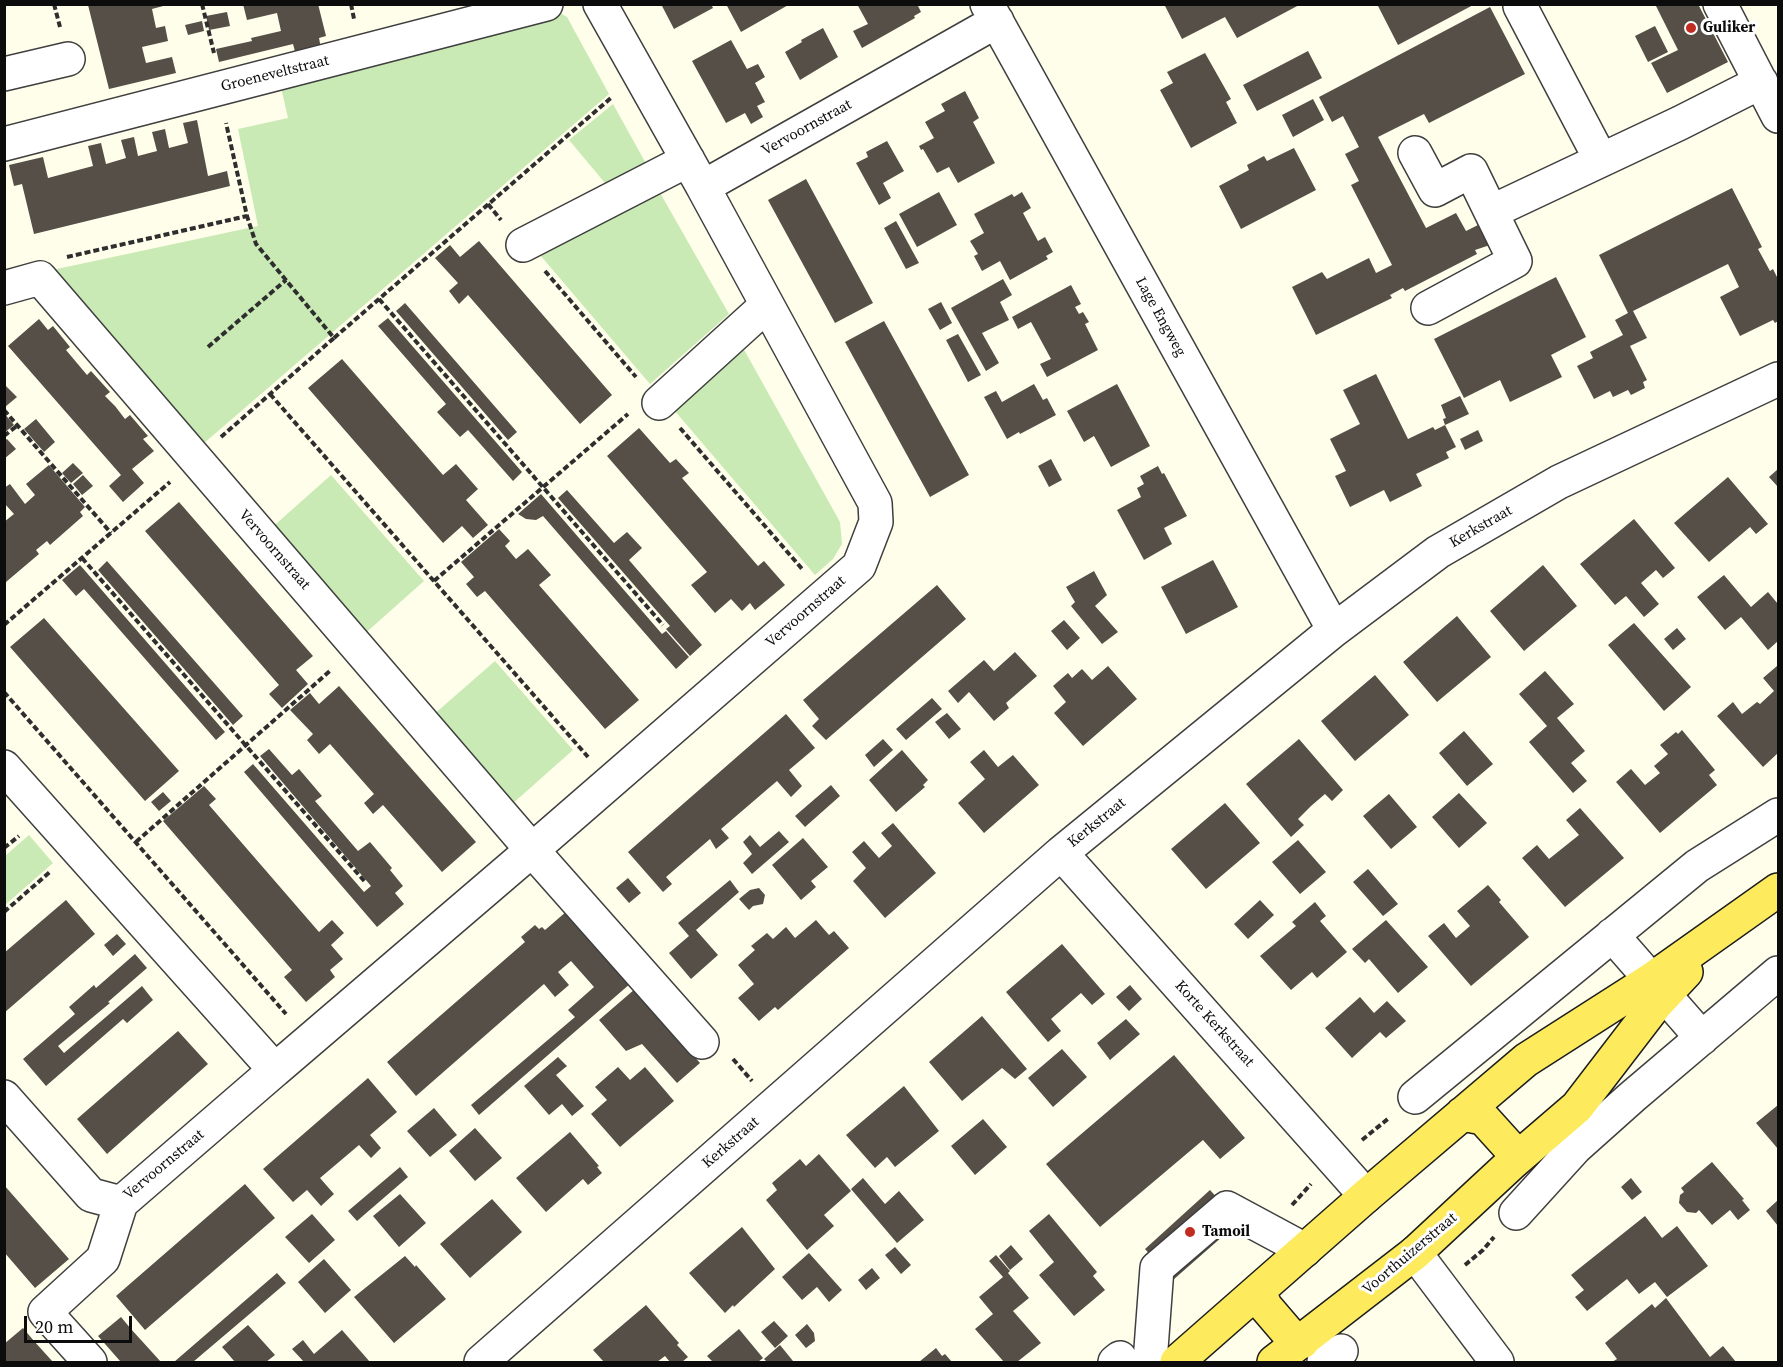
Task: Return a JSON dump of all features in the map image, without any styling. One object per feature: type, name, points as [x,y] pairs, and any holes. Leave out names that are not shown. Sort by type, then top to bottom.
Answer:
[{"type":"main road","name":"Voorthuizerstraat","points":[[1177,1362],[1366,1196],[1526,1060],[1657,987],[1731,925],[1779,890]]},
{"type":"main road","name":"Voorthuizerstraat","points":[[1274,1362],[1322,1352],[1415,1253],[1513,1162],[1577,1107],[1657,987]]},
{"type":"main road","points":[[1462,1114],[1483,1118],[1511,1149],[1513,1162]]},
{"type":"main road","points":[[1259,1290],[1265,1306],[1289,1334],[1322,1352]]},
{"type":"street","name":"Groeneveltstraat","points":[[4,144],[546,4]]},
{"type":"street","points":[[523,245],[696,173],[600,4]]},
{"type":"street","points":[[1720,4],[1779,116]]},
{"type":"street","points":[[1520,6],[1601,160]]},
{"type":"street","name":"Vervoornstraat","points":[[4,1097],[91,1195],[121,1203],[859,566],[876,522],[875,503],[696,173],[992,13]]},
{"type":"street","name":"Lage Engweg","points":[[992,13],[1334,630]]},
{"type":"street","points":[[4,74],[68,59]]},
{"type":"street","points":[[1491,212],[1761,82]]},
{"type":"street","points":[[1415,153],[1435,190],[1471,171],[1515,261],[1428,308]]},
{"type":"street","name":"Vervoornstraat","points":[[4,288],[40,278],[532,850],[702,1042]]},
{"type":"street","points":[[646,406],[767,305]]},
{"type":"street","name":"Kerkstraat","points":[[481,1362],[1061,853],[1334,630],[1438,552],[1559,482],[1779,379]]},
{"type":"street","points":[[4,767],[275,1070]]},
{"type":"street","points":[[1415,1097],[1698,866],[1779,814]]},
{"type":"street","name":"Korte Kerkstraat","points":[[1061,853],[1366,1196]]},
{"type":"street","points":[[1612,934],[1702,1038]]},
{"type":"street","points":[[1516,1213],[1576,1148],[1779,974]]},
{"type":"street","points":[[90,1362],[45,1312],[103,1259],[121,1203]]},
{"type":"street","points":[[1128,1361],[1157,1268],[1227,1208],[1305,1250]]},
{"type":"street","points":[[1415,1253],[1497,1362]]},
{"type":"path","points":[[66,258],[247,216],[202,4]]},
{"type":"path","points":[[334,338],[639,73]]},
{"type":"path","points":[[208,347],[286,280]]},
{"type":"path","points":[[379,299],[663,625]]},
{"type":"path","points":[[270,394],[610,783]]},
{"type":"path","points":[[434,581],[543,488],[646,406]]},
{"type":"path","points":[[4,410],[111,533]]},
{"type":"path","points":[[4,436],[18,425]]},
{"type":"path","points":[[82,558],[366,883]]},
{"type":"path","points":[[136,842],[357,647]]},
{"type":"path","points":[[4,692],[309,1041]]},
{"type":"path","points":[[4,912],[76,849]]},
{"type":"path","points":[[702,1042],[711,1034],[773,1106]]},
{"type":"green space","points":[[560,13],[567,17],[609,94],[203,444],[52,270],[258,226],[238,129],[288,118],[280,83]]},
{"type":"green space","points":[[613,104],[649,169],[610,189],[569,140]]},
{"type":"green space","points":[[659,191],[729,314],[650,384],[540,255]]},
{"type":"green space","points":[[742,346],[840,522],[842,544],[833,559],[815,575],[674,410]]},
{"type":"green space","points":[[331,475],[424,581],[361,637],[268,531]]},
{"type":"green space","points":[[495,661],[573,750],[511,805],[432,716]]},
{"type":"green space","points":[[29,835],[53,863],[5,905],[5,856]]},
{"type":"building","points":[[243,4],[318,4],[326,36],[319,38],[322,54],[297,59],[293,44],[219,62],[216,49],[252,41],[251,38],[281,31],[277,13],[247,20]]},
{"type":"building","points":[[661,4],[711,4],[713,8],[674,29]]},
{"type":"building","points":[[726,4],[790,4],[741,32]]},
{"type":"building","points":[[857,4],[917,4],[921,12],[914,16],[915,18],[862,48],[853,31],[868,24]]},
{"type":"building","points":[[1164,4],[1301,4],[1237,38],[1225,17],[1182,39]]},
{"type":"building","points":[[1377,4],[1475,4],[1398,45]]},
{"type":"building","points":[[1655,4],[1698,4],[1728,62],[1667,93],[1651,63],[1678,50]]},
{"type":"building","points":[[88,5],[167,5],[152,9],[156,28],[165,26],[168,41],[142,47],[146,63],[172,57],[176,73],[109,89]]},
{"type":"building","points":[[1490,7],[1525,74],[1429,123],[1424,114],[1378,137],[1426,228],[1456,213],[1466,231],[1480,224],[1490,245],[1475,250],[1477,254],[1405,291],[1403,288],[1390,295],[1392,298],[1316,335],[1292,287],[1322,272],[1327,279],[1369,258],[1376,273],[1392,265],[1351,185],[1359,181],[1345,154],[1359,147],[1343,116],[1332,122],[1319,97]]},
{"type":"building","points":[[227,12],[230,26],[209,30],[206,16]]},
{"type":"building","points":[[202,21],[204,31],[188,35],[185,25]]},
{"type":"building","points":[[1655,26],[1668,52],[1648,62],[1635,36]]},
{"type":"building","points":[[823,28],[838,57],[800,80],[785,52]]},
{"type":"building","points":[[731,40],[747,69],[758,64],[765,77],[755,83],[765,102],[757,106],[763,117],[751,124],[745,113],[726,123],[692,61]]},
{"type":"building","points":[[1308,51],[1322,78],[1257,111],[1243,85]]},
{"type":"building","points":[[1205,53],[1231,99],[1226,102],[1237,123],[1191,148],[1160,90],[1173,83],[1167,72]]},
{"type":"building","points":[[965,91],[979,118],[973,122],[995,163],[958,183],[949,167],[937,173],[919,146],[934,138],[925,122],[945,111],[941,104]]},
{"type":"building","points":[[1313,99],[1324,120],[1293,137],[1282,115]]},
{"type":"building","points":[[197,120],[208,176],[227,171],[230,186],[34,234],[22,184],[14,186],[9,165],[43,157],[48,178],[93,166],[88,146],[101,143],[106,164],[126,158],[121,140],[134,137],[138,156],[157,151],[152,132],[165,129],[169,148],[188,143],[183,123]]},
{"type":"building","points":[[887,141],[904,171],[883,183],[891,198],[879,205],[856,163],[868,157],[866,152]]},
{"type":"building","points":[[1294,148],[1316,190],[1241,229],[1219,186],[1249,170],[1247,165],[1264,156],[1267,161]]},
{"type":"building","points":[[806,179],[873,303],[835,323],[768,200]]},
{"type":"building","points":[[1732,188],[1762,247],[1758,249],[1770,271],[1773,269],[1778,279],[1778,321],[1775,323],[1773,320],[1740,336],[1720,297],[1739,287],[1728,264],[1633,311],[1647,338],[1630,346],[1647,380],[1643,382],[1645,388],[1631,395],[1628,390],[1613,397],[1610,391],[1594,399],[1577,366],[1593,358],[1590,352],[1623,335],[1615,320],[1628,313],[1599,255]]},
{"type":"building","points":[[939,192],[957,225],[917,247],[899,214]]},
{"type":"building","points":[[1022,192],[1031,208],[1023,213],[1038,241],[1045,237],[1053,252],[1046,256],[1048,259],[1010,280],[1000,261],[982,271],[974,256],[978,254],[970,241],[984,233],[974,214],[1012,194],[1014,197]]},
{"type":"building","points":[[896,221],[919,263],[906,269],[884,228]]},
{"type":"building","points":[[479,241],[612,395],[580,424],[468,295],[459,304],[449,291],[458,283],[435,258],[450,245],[460,257]]},
{"type":"building","points":[[1556,277],[1586,337],[1551,355],[1562,377],[1510,402],[1500,380],[1464,398],[1434,339]]},
{"type":"building","points":[[1003,279],[1012,295],[1000,302],[1009,320],[982,333],[999,363],[986,371],[951,308]]},
{"type":"building","points":[[1071,285],[1081,304],[1075,307],[1079,314],[1083,312],[1089,322],[1085,324],[1098,350],[1047,377],[1040,364],[1051,359],[1031,322],[1018,329],[1012,317]]},
{"type":"building","points":[[941,302],[952,323],[940,330],[928,309]]},
{"type":"building","points":[[405,303],[517,432],[508,440],[396,311]]},
{"type":"building","points":[[388,318],[522,472],[513,481],[468,430],[460,437],[437,412],[446,404],[378,326]]},
{"type":"building","points":[[39,319],[48,330],[53,326],[70,347],[66,350],[87,375],[91,371],[110,392],[105,396],[125,419],[130,415],[148,436],[143,439],[154,451],[132,469],[144,483],[123,502],[109,486],[121,475],[8,346]]},
{"type":"building","points":[[884,321],[969,475],[930,497],[845,342]]},
{"type":"building","points":[[958,334],[981,375],[968,382],[946,340]]},
{"type":"building","points":[[342,359],[443,475],[456,464],[478,489],[466,500],[488,525],[473,538],[462,526],[443,543],[308,388]]},
{"type":"building","points":[[1376,374],[1408,439],[1433,427],[1435,430],[1445,425],[1456,447],[1446,452],[1449,458],[1416,474],[1422,486],[1390,502],[1384,490],[1350,507],[1335,476],[1346,471],[1330,439],[1360,424],[1343,390]]},
{"type":"building","points":[[4,384],[17,397],[5,407],[4,406]]},
{"type":"building","points":[[1034,384],[1043,400],[1047,398],[1056,415],[1007,439],[984,397],[996,391],[1002,402]]},
{"type":"building","points":[[1117,384],[1150,446],[1111,467],[1094,436],[1084,442],[1067,411]]},
{"type":"building","points":[[1460,396],[1469,414],[1445,425],[1443,419],[1446,418],[1441,405]]},
{"type":"building","points":[[4,413],[14,425],[4,433]]},
{"type":"building","points":[[36,419],[55,442],[44,452],[24,429]]},
{"type":"building","points":[[639,428],[670,463],[676,459],[689,473],[682,478],[758,566],[764,561],[785,585],[755,610],[750,603],[742,611],[731,599],[715,613],[691,585],[707,572],[607,456]]},
{"type":"building","points":[[1478,430],[1483,441],[1465,450],[1460,439]]},
{"type":"building","points":[[7,439],[16,449],[4,459],[4,441]]},
{"type":"building","points":[[1051,459],[1062,480],[1049,487],[1038,466]]},
{"type":"building","points":[[73,463],[83,473],[71,483],[62,473]]},
{"type":"building","points":[[49,465],[85,507],[80,512],[83,516],[50,545],[47,541],[36,550],[39,554],[6,582],[4,580],[4,522],[14,514],[4,503],[4,488],[10,484],[25,504],[35,495],[26,484]]},
{"type":"building","points":[[1158,466],[1187,516],[1164,528],[1172,544],[1144,560],[1117,510],[1141,497],[1137,488],[1144,484],[1140,476]]},
{"type":"building","points":[[1778,469],[1778,487],[1769,477]]},
{"type":"building","points":[[83,475],[93,486],[82,495],[73,484]]},
{"type":"building","points":[[1728,477],[1768,524],[1756,534],[1750,527],[1709,562],[1674,523]]},
{"type":"building","points":[[567,490],[614,543],[627,532],[642,548],[629,560],[702,645],[690,656],[666,629],[670,626],[558,498]]},
{"type":"building","points":[[541,494],[662,634],[666,631],[689,657],[676,669],[543,516],[536,520],[526,519],[518,514]]},
{"type":"building","points":[[179,502],[313,656],[296,670],[308,684],[282,708],[269,694],[279,685],[145,531]]},
{"type":"building","points":[[1634,519],[1675,568],[1663,578],[1656,570],[1641,583],[1659,604],[1644,617],[1626,596],[1615,605],[1580,564]]},
{"type":"building","points":[[499,529],[510,541],[505,546],[516,559],[528,549],[551,575],[539,585],[639,700],[605,729],[485,591],[477,597],[466,584],[474,577],[461,562]]},
{"type":"building","points":[[1213,560],[1238,607],[1186,634],[1161,587]]},
{"type":"building","points":[[107,561],[243,716],[233,725],[98,570]]},
{"type":"building","points":[[80,565],[225,732],[216,740],[84,589],[76,596],[62,580]]},
{"type":"building","points":[[1543,565],[1577,606],[1524,651],[1490,611]]},
{"type":"building","points":[[1094,571],[1107,595],[1095,606],[1118,632],[1102,644],[1071,606],[1075,602],[1066,587]]},
{"type":"building","points":[[1724,575],[1751,607],[1768,592],[1778,604],[1778,641],[1768,650],[1741,617],[1725,630],[1697,597]]},
{"type":"building","points":[[937,585],[966,619],[826,740],[812,726],[819,719],[803,700]]},
{"type":"building","points":[[1457,616],[1491,657],[1437,702],[1403,662]]},
{"type":"building","points":[[44,618],[179,771],[145,801],[10,647]]},
{"type":"building","points":[[1064,620],[1080,638],[1067,650],[1051,631]]},
{"type":"building","points":[[1634,623],[1691,687],[1664,711],[1608,645]]},
{"type":"building","points":[[1677,628],[1686,639],[1673,650],[1664,639]]},
{"type":"building","points":[[1015,652],[1037,676],[1006,703],[1009,708],[994,721],[969,692],[958,703],[948,691],[984,660],[994,671]]},
{"type":"building","points":[[1108,666],[1137,699],[1083,746],[1054,713],[1066,702],[1053,686],[1068,673],[1072,678],[1082,669],[1092,680]]},
{"type":"building","points":[[1777,666],[1778,753],[1763,767],[1717,716],[1733,702],[1742,714],[1757,702],[1760,704],[1774,691],[1763,678]]},
{"type":"building","points":[[1545,671],[1574,704],[1557,718],[1585,751],[1571,763],[1587,781],[1573,793],[1529,742],[1547,726],[1519,694]]},
{"type":"building","points":[[1375,675],[1409,715],[1355,761],[1321,721]]},
{"type":"building","points":[[339,686],[476,842],[442,872],[383,805],[373,814],[364,803],[374,794],[330,744],[319,754],[307,740],[313,734],[290,710],[310,693],[319,704]]},
{"type":"building","points":[[932,698],[942,709],[906,740],[896,729]]},
{"type":"building","points":[[947,713],[961,729],[949,739],[935,722]]},
{"type":"building","points":[[786,714],[815,748],[789,770],[802,786],[791,797],[777,781],[721,829],[729,838],[716,849],[710,839],[666,877],[672,884],[663,892],[628,852]]},
{"type":"building","points":[[1682,730],[1715,770],[1709,775],[1717,785],[1660,833],[1616,782],[1631,769],[1645,785],[1660,773],[1654,766],[1668,754],[1660,745]]},
{"type":"building","points":[[1464,731],[1493,764],[1467,786],[1439,753]]},
{"type":"building","points":[[883,739],[893,750],[874,767],[865,755]]},
{"type":"building","points":[[1299,739],[1343,790],[1332,801],[1325,794],[1311,806],[1298,819],[1304,825],[1291,837],[1246,784]]},
{"type":"building","points":[[269,749],[292,775],[299,769],[322,796],[315,801],[358,851],[370,842],[392,868],[390,870],[403,886],[395,893],[404,904],[377,927],[244,772],[253,764],[364,892],[371,886],[260,756]]},
{"type":"building","points":[[902,750],[928,780],[923,785],[925,787],[896,812],[869,780]]},
{"type":"building","points":[[984,750],[998,767],[1013,755],[1039,785],[984,833],[958,803],[985,779],[970,762]]},
{"type":"building","points":[[831,785],[840,796],[805,827],[795,816]]},
{"type":"building","points":[[204,786],[216,799],[209,805],[319,932],[332,920],[344,933],[331,945],[343,959],[330,970],[335,977],[306,1002],[284,977],[292,970],[163,821]]},
{"type":"building","points":[[163,792],[171,801],[159,811],[151,802]]},
{"type":"building","points":[[1459,793],[1487,823],[1459,848],[1432,817]]},
{"type":"building","points":[[1389,794],[1417,827],[1391,849],[1363,816]]},
{"type":"building","points":[[1225,803],[1260,843],[1206,889],[1171,849]]},
{"type":"building","points":[[1580,808],[1624,858],[1565,907],[1522,858],[1537,845],[1549,859],[1579,835],[1566,820]]},
{"type":"building","points":[[893,823],[936,873],[885,918],[853,881],[866,868],[852,852],[864,841],[879,858],[892,846],[881,833]]},
{"type":"building","points":[[779,831],[789,842],[752,874],[743,863],[752,854],[743,842],[750,835],[760,847]]},
{"type":"building","points":[[803,838],[828,867],[811,881],[816,887],[801,900],[772,865]]},
{"type":"building","points":[[1298,840],[1326,872],[1300,894],[1272,862]]},
{"type":"building","points":[[1368,869],[1398,904],[1383,916],[1353,882]]},
{"type":"building","points":[[628,878],[641,893],[629,903],[616,888]]},
{"type":"building","points":[[730,880],[739,892],[696,930],[718,955],[691,979],[669,953],[689,936],[678,923]]},
{"type":"building","points":[[1488,885],[1501,900],[1499,902],[1529,937],[1471,986],[1428,936],[1444,923],[1456,938],[1470,926],[1457,911]]},
{"type":"building","points":[[759,888],[765,895],[763,904],[753,906],[749,910],[739,899],[750,890]]},
{"type":"building","points":[[66,900],[95,934],[4,1013],[4,953]]},
{"type":"building","points":[[1260,900],[1274,915],[1248,939],[1234,924]]},
{"type":"building","points":[[1315,902],[1326,916],[1320,921],[1347,952],[1317,978],[1312,972],[1291,990],[1260,956],[1296,926],[1292,922]]},
{"type":"building","points":[[567,911],[631,983],[479,1115],[471,1105],[575,1017],[568,1010],[594,987],[571,961],[558,972],[569,985],[555,997],[544,984],[416,1096],[387,1062],[525,942],[521,937],[535,925],[545,930]]},
{"type":"building","points":[[816,920],[829,935],[834,931],[849,948],[778,1010],[775,1007],[759,1021],[738,998],[754,984],[738,965],[755,950],[751,946],[767,933],[773,939],[786,927],[795,938]]},
{"type":"building","points":[[1386,920],[1428,967],[1398,993],[1369,959],[1365,963],[1352,949]]},
{"type":"building","points":[[117,934],[126,944],[113,956],[104,945]]},
{"type":"building","points":[[1062,944],[1105,994],[1092,1005],[1081,993],[1051,1019],[1061,1031],[1048,1042],[1006,992]]},
{"type":"building","points":[[135,954],[147,968],[108,1002],[110,1003],[58,1046],[64,1053],[142,986],[153,1000],[127,1023],[123,1019],[46,1086],[23,1059],[75,1014],[69,1007],[94,985],[96,988]]},
{"type":"building","points":[[1130,985],[1142,999],[1129,1011],[1116,997]]},
{"type":"building","points":[[635,989],[700,1063],[677,1083],[642,1044],[626,1051],[599,1020]]},
{"type":"building","points":[[1360,997],[1374,1013],[1387,1001],[1406,1021],[1386,1038],[1380,1032],[1352,1058],[1325,1028]]},
{"type":"building","points":[[982,1016],[1027,1069],[1015,1079],[1002,1068],[962,1101],[929,1062]]},
{"type":"building","points":[[1126,1019],[1140,1034],[1110,1060],[1097,1043]]},
{"type":"building","points":[[178,1031],[208,1064],[107,1154],[77,1119]]},
{"type":"building","points":[[1062,1049],[1087,1077],[1053,1107],[1028,1078]]},
{"type":"building","points":[[1174,1055],[1245,1138],[1220,1159],[1203,1140],[1100,1227],[1046,1164]]},
{"type":"building","points":[[558,1057],[567,1066],[556,1075],[584,1106],[572,1116],[562,1104],[549,1115],[524,1086]]},
{"type":"building","points":[[618,1067],[630,1080],[645,1067],[674,1101],[620,1147],[591,1114],[607,1100],[595,1087]]},
{"type":"building","points":[[368,1078],[397,1112],[370,1135],[381,1148],[371,1158],[359,1145],[320,1178],[334,1194],[321,1206],[307,1190],[293,1202],[263,1169]]},
{"type":"building","points":[[904,1086],[939,1131],[895,1167],[887,1157],[875,1168],[846,1135]]},
{"type":"building","points":[[1778,1105],[1778,1149],[1756,1123]]},
{"type":"building","points":[[434,1108],[457,1135],[430,1157],[407,1131]]},
{"type":"building","points":[[983,1119],[1007,1147],[975,1175],[951,1146]]},
{"type":"building","points":[[475,1128],[502,1158],[475,1181],[449,1151]]},
{"type":"building","points":[[570,1132],[599,1166],[597,1167],[602,1173],[588,1185],[583,1179],[546,1212],[516,1178]]},
{"type":"building","points":[[819,1154],[851,1191],[824,1215],[834,1226],[807,1250],[766,1200],[777,1190],[772,1183],[800,1159],[806,1166]]},
{"type":"building","points":[[1712,1162],[1744,1199],[1742,1200],[1750,1210],[1738,1220],[1730,1210],[1712,1225],[1699,1210],[1696,1213],[1687,1212],[1679,1203],[1680,1195],[1684,1192],[1681,1188]]},
{"type":"building","points":[[400,1167],[408,1177],[357,1221],[348,1211]]},
{"type":"building","points":[[863,1178],[885,1204],[899,1191],[924,1220],[897,1243],[851,1189]]},
{"type":"building","points":[[1631,1178],[1642,1192],[1632,1200],[1621,1187]]},
{"type":"building","points":[[245,1184],[275,1218],[145,1330],[116,1296]]},
{"type":"building","points":[[4,1185],[69,1259],[35,1288],[4,1252]]},
{"type":"building","points":[[1210,1190],[1239,1222],[1173,1280],[1145,1249]]},
{"type":"building","points":[[400,1194],[426,1223],[399,1247],[373,1216]]},
{"type":"building","points":[[492,1199],[522,1232],[470,1278],[440,1244]]},
{"type":"building","points":[[1778,1200],[1778,1226],[1766,1211]]},
{"type":"building","points":[[312,1214],[335,1240],[309,1263],[285,1237]]},
{"type":"building","points":[[1049,1214],[1097,1272],[1093,1276],[1105,1290],[1074,1316],[1039,1275],[1054,1262],[1029,1231]]},
{"type":"building","points":[[1645,1216],[1662,1238],[1677,1226],[1708,1266],[1667,1297],[1655,1282],[1639,1294],[1627,1279],[1587,1311],[1575,1297],[1584,1290],[1571,1275]]},
{"type":"building","points":[[742,1227],[775,1269],[725,1313],[689,1273]]},
{"type":"building","points":[[1011,1245],[1023,1259],[1010,1270],[999,1256]]},
{"type":"building","points":[[895,1247],[911,1265],[901,1274],[885,1255]]},
{"type":"building","points":[[809,1253],[842,1290],[829,1302],[817,1287],[802,1300],[782,1277]]},
{"type":"building","points":[[996,1255],[1029,1298],[1013,1311],[1041,1343],[1017,1362],[1004,1362],[975,1329],[993,1314],[979,1297],[1003,1277],[989,1261]]},
{"type":"building","points":[[405,1256],[446,1299],[394,1343],[354,1297]]},
{"type":"building","points":[[324,1259],[351,1290],[325,1313],[298,1282]]},
{"type":"building","points":[[872,1268],[880,1278],[866,1290],[858,1280]]},
{"type":"building","points":[[277,1273],[286,1283],[193,1362],[174,1362]]},
{"type":"building","points":[[1666,1298],[1710,1357],[1723,1346],[1736,1362],[1612,1362],[1617,1359],[1605,1343],[1652,1304],[1655,1308]]},
{"type":"building","points":[[646,1305],[688,1357],[682,1362],[670,1362],[665,1356],[657,1362],[604,1362],[593,1350]]},
{"type":"building","points":[[121,1317],[161,1362],[120,1361],[98,1336]]},
{"type":"building","points":[[774,1321],[788,1336],[775,1348],[761,1332]]},
{"type":"building","points":[[807,1324],[814,1333],[815,1341],[806,1348],[795,1335]]},
{"type":"building","points":[[248,1325],[275,1355],[266,1362],[235,1362],[222,1347]]},
{"type":"building","points":[[23,1328],[53,1362],[4,1362],[4,1344]]},
{"type":"building","points":[[739,1329],[763,1358],[758,1362],[713,1362],[707,1356]]},
{"type":"building","points":[[342,1330],[370,1362],[304,1362],[292,1349],[303,1340],[314,1354]]},
{"type":"building","points":[[780,1345],[793,1361],[767,1362],[764,1359]]},
{"type":"building","points":[[936,1348],[942,1356],[945,1354],[952,1362],[919,1362]]},
{"type":"place","name":"Guliker","points":[[1691,28]]},
{"type":"place","name":"Tamoil","points":[[1190,1232]]}]
